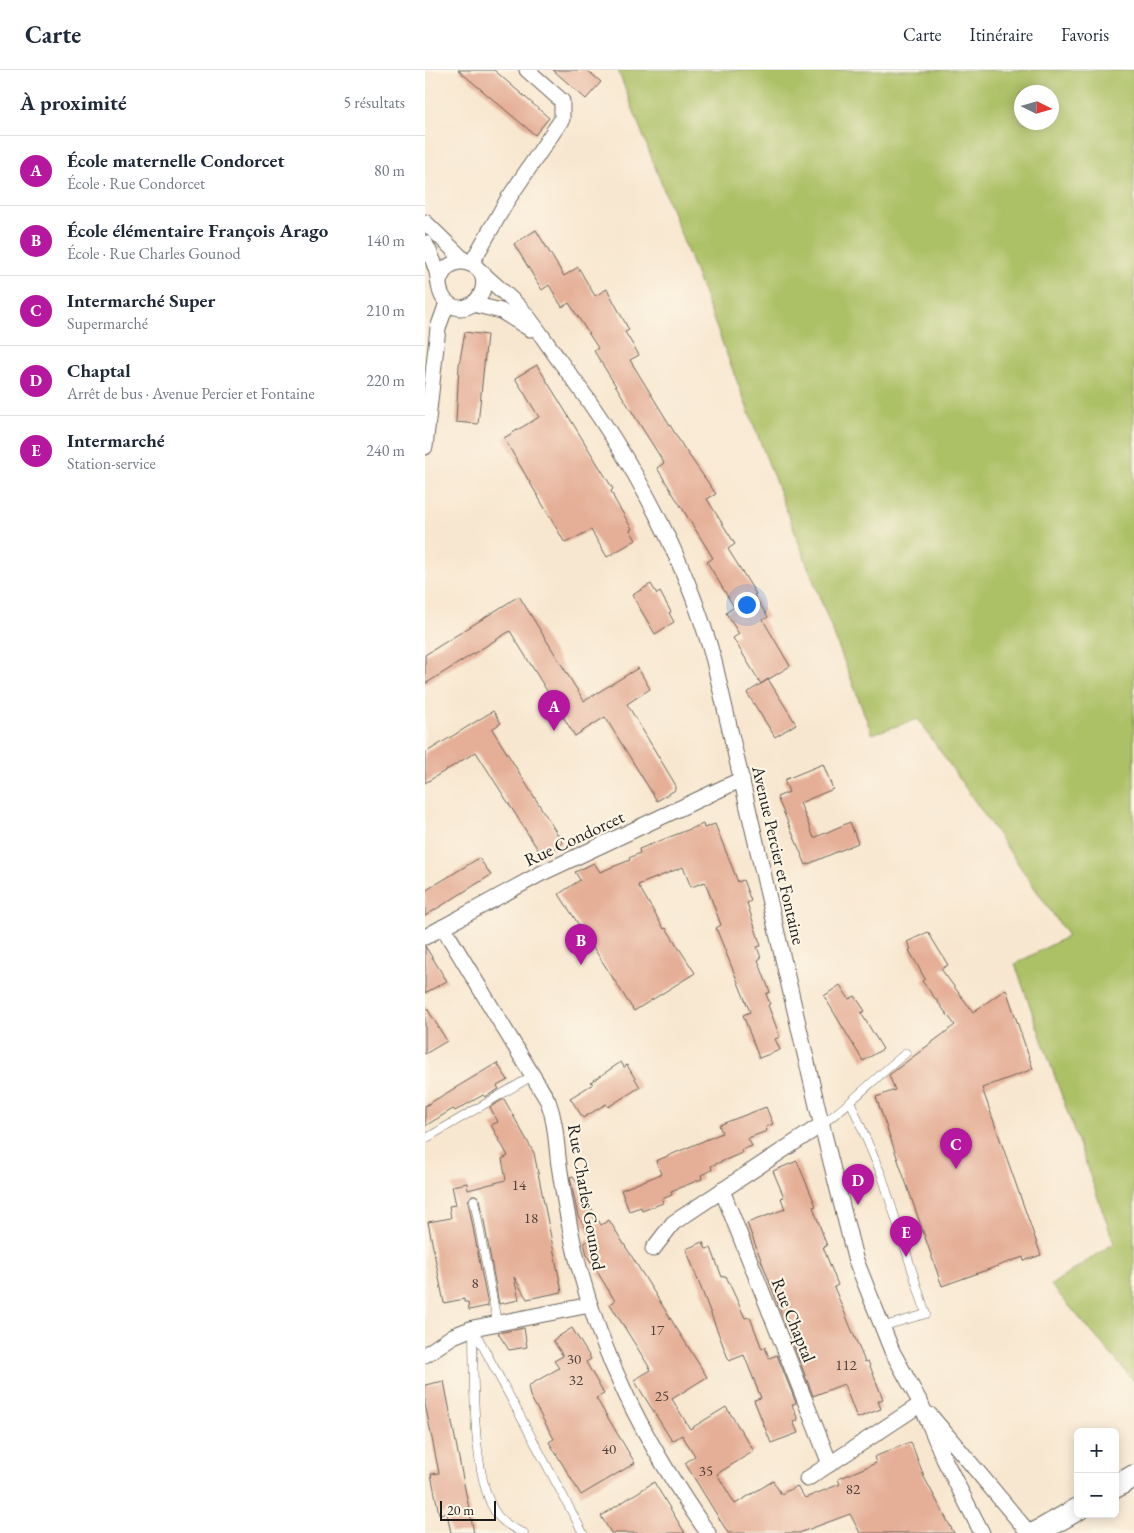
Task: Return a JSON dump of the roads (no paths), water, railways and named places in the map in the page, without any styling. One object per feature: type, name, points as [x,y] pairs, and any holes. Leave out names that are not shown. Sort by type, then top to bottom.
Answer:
[{"type":"main road","points":[[1119,1485],[1134,1476]]},
{"type":"main road","points":[[1036,1533],[1074,1511]]},
{"type":"street","points":[[439,282],[443,272],[450,265],[469,263],[508,199],[562,119],[562,101],[527,70]]},
{"type":"street","name":"Avenue Percier et Fontaine","points":[[425,222],[519,307],[605,424],[639,479],[675,550],[709,643],[821,1125],[855,1258],[881,1327],[921,1404],[944,1459],[982,1533]]},
{"type":"street","points":[[425,243],[441,293],[447,302],[438,328],[425,447]]},
{"type":"street","points":[[473,304],[483,291],[482,274]]},
{"type":"street","name":"Avenue Percier et Fontaine","points":[[447,302],[460,307],[473,304],[490,307],[509,314],[543,339]]},
{"type":"street","name":"Rue Condorcet","points":[[425,937],[540,874],[742,779]]},
{"type":"street","name":"Rue Charles Gounod","points":[[443,927],[534,1075],[548,1102],[554,1119],[564,1199],[590,1305],[627,1400],[667,1471],[708,1533]]},
{"type":"street","points":[[653,1249],[673,1223],[821,1125]]},
{"type":"street","name":"Rue Chaptal","points":[[722,1190],[830,1464]]},
{"type":"street","points":[[426,1350],[473,1328],[590,1305]]},
{"type":"street","points":[[807,1479],[921,1404]]},
{"type":"street","name":"Avenue Percier et Fontaine","points":[[921,1404],[1029,1533]]},
{"type":"lane","points":[[821,1125],[851,1103],[871,1082],[906,1053]]},
{"type":"lane","points":[[425,1139],[534,1075]]},
{"type":"lane","points":[[851,1103],[883,1176],[926,1314],[881,1327]]},
{"type":"lane","points":[[473,1200],[497,1322]]},
{"type":"lane","points":[[473,1328],[474,1411],[484,1484],[499,1516],[507,1524],[524,1533]]},
{"type":"lane","points":[[473,1328],[583,1533]]},
{"type":"place","name":"École maternelle Condorcet","points":[[554,731]]},
{"type":"place","name":"École élémentaire François Arago","points":[[581,965]]},
{"type":"place","name":"Intermarché Super","points":[[956,1169]]},
{"type":"place","name":"Chaptal","points":[[858,1205]]},
{"type":"place","name":"Intermarché","points":[[906,1257]]}]
